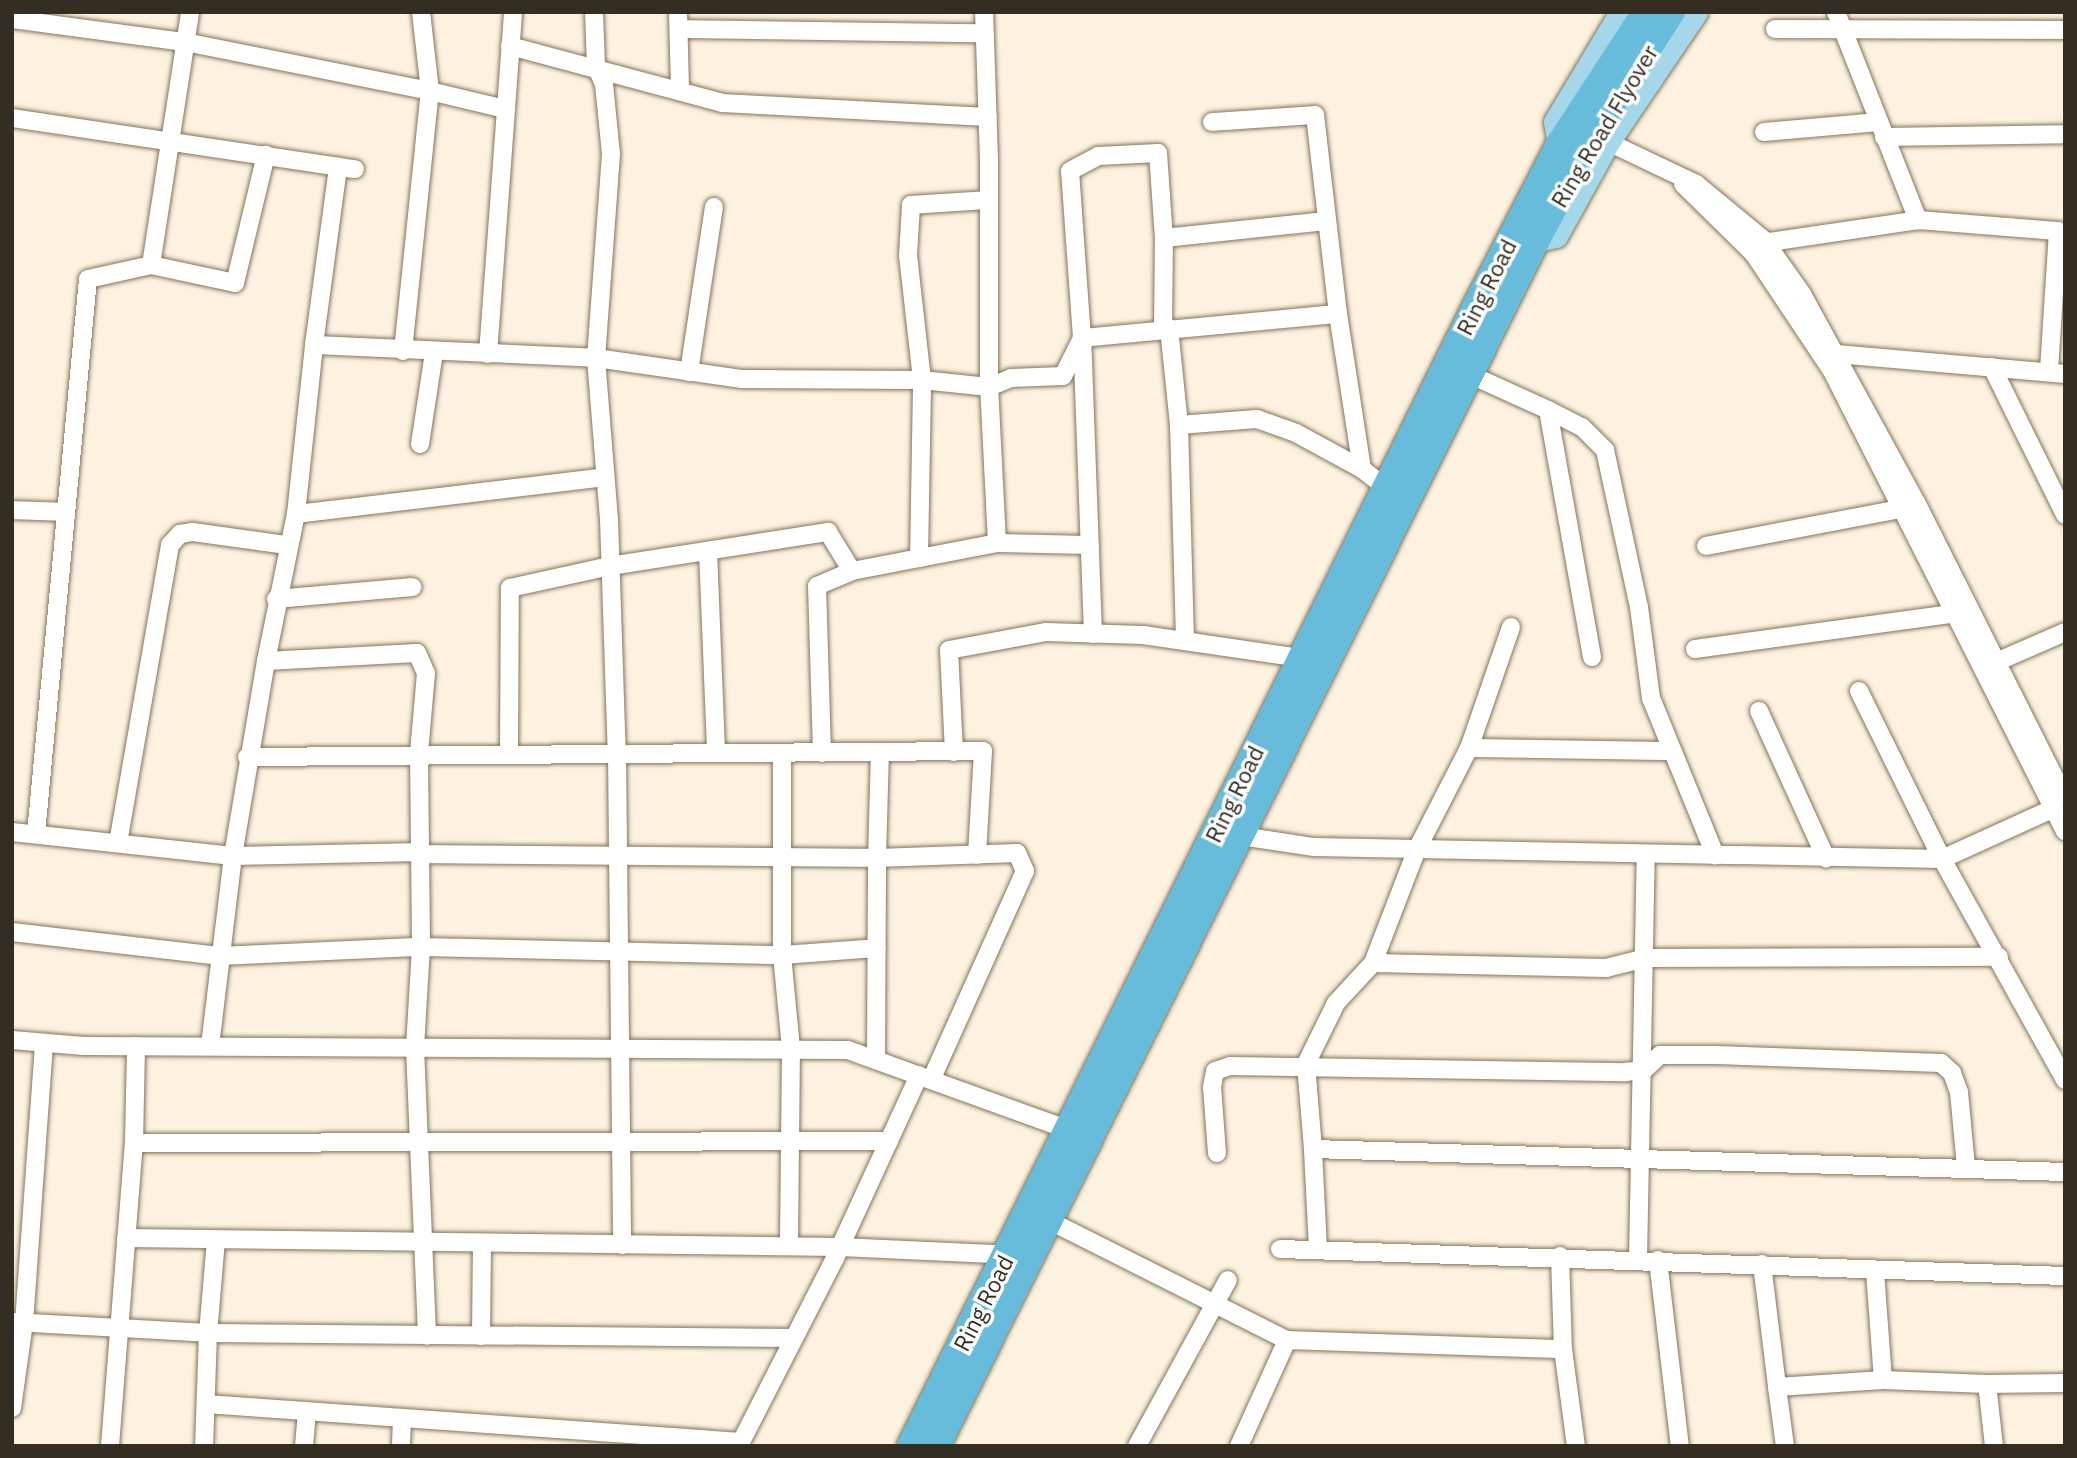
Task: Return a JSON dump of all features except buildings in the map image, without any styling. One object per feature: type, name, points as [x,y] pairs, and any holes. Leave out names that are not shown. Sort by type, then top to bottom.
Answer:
[{"type":"highway","name":"Ring Road Flyover","points":[[1559,144],[1645,12]]},
{"type":"highway","name":"Ring Road Flyover","points":[[1537,240],[1597,128],[1672,12]]},
{"type":"highway","name":"Ring Road","points":[[910,1446],[1019,1255],[1048,1220],[1241,836],[1559,144]]},
{"type":"highway","name":"Ring Road","points":[[937,1446],[1069,1130],[1301,658],[1471,375],[1537,240]]},
{"type":"main road","points":[[1559,144],[1555,121],[1621,12]]},
{"type":"main road","points":[[1537,240],[1556,236],[1608,142],[1696,12]]},
{"type":"street","points":[[150,265],[190,12]]},
{"type":"street","points":[[403,351],[430,91],[421,12]]},
{"type":"street","points":[[488,354],[513,12]]},
{"type":"street","points":[[594,12],[596,66],[604,84],[611,153],[596,358],[610,566],[617,754],[622,1245]]},
{"type":"street","points":[[984,12],[988,117],[989,387],[997,543]]},
{"type":"street","points":[[1836,12],[1918,220]]},
{"type":"street","points":[[12,19],[185,42],[506,109]]},
{"type":"street","points":[[680,89],[679,20],[984,33]]},
{"type":"street","points":[[1775,29],[2065,30]]},
{"type":"street","points":[[510,46],[596,66],[722,103],[988,117]]},
{"type":"street","points":[[1212,122],[1315,116],[1338,314],[1362,469]]},
{"type":"street","points":[[12,118],[346,168],[314,345],[296,514],[276,599],[247,757],[219,956],[211,1046]]},
{"type":"street","points":[[1764,132],[1882,129],[2065,134]]},
{"type":"street","points":[[1608,142],[1696,184],[1756,244],[1837,354],[1994,663],[2059,803],[2065,831]]},
{"type":"street","points":[[1093,634],[1082,338],[1070,171],[1098,156],[1158,153],[1164,238],[1166,328],[1179,425],[1185,641]]},
{"type":"street","points":[[36,834],[88,279],[150,265],[235,283],[266,155]]},
{"type":"street","points":[[919,558],[922,380],[908,256],[911,205],[989,200]]},
{"type":"street","points":[[689,372],[714,207]]},
{"type":"street","points":[[1756,244],[1918,220],[2061,231],[2057,372],[1837,354]]},
{"type":"street","points":[[1164,238],[1326,221]]},
{"type":"street","points":[[1794,297],[1952,614],[2059,803]]},
{"type":"street","points":[[1082,338],[1166,328],[1338,314]]},
{"type":"street","points":[[314,345],[434,353],[596,358],[742,379],[922,380],[989,387],[1011,378],[1063,376],[1082,338]]},
{"type":"street","points":[[420,443],[434,353]]},
{"type":"street","points":[[1992,367],[2056,485],[2065,515]]},
{"type":"street","points":[[1471,375],[1582,427],[1605,450],[1639,607],[1651,698],[1670,751],[1715,855]]},
{"type":"street","points":[[1548,410],[1592,657]]},
{"type":"street","points":[[1179,425],[1257,419],[1296,433],[1362,469],[1398,496]]},
{"type":"street","points":[[296,514],[605,477]]},
{"type":"street","points":[[1706,546],[1900,509]]},
{"type":"street","points":[[12,510],[66,512]]},
{"type":"street","points":[[118,843],[170,545],[180,534],[193,532],[287,545]]},
{"type":"street","points":[[509,754],[510,588],[610,566],[828,532],[852,571]]},
{"type":"street","points":[[822,753],[817,586],[852,571],[997,543],[1090,545]]},
{"type":"street","points":[[708,551],[716,753]]},
{"type":"street","points":[[276,599],[412,587]]},
{"type":"street","points":[[1695,649],[1952,614]]},
{"type":"street","points":[[1318,1249],[1306,1064],[1336,1003],[1373,963],[1417,849],[1469,748],[1511,627]]},
{"type":"street","points":[[954,752],[949,650],[1046,632],[1185,641],[1301,658]]},
{"type":"street","points":[[1994,663],[2065,632]]},
{"type":"street","points":[[265,661],[417,653],[426,673],[419,753],[421,947],[415,1048],[427,1336]]},
{"type":"street","points":[[1859,691],[1942,859],[1999,957],[2065,1080]]},
{"type":"street","points":[[1759,711],[1826,858]]},
{"type":"street","points":[[1469,748],[1670,751]]},
{"type":"street","points":[[247,757],[419,753],[983,751],[977,855]]},
{"type":"street","points":[[876,1059],[880,752]]},
{"type":"street","points":[[782,753],[782,955],[791,1049],[787,1141],[789,1246]]},
{"type":"street","points":[[1241,836],[1314,847],[1942,859],[2059,803]]},
{"type":"street","points":[[12,832],[233,856],[420,853],[618,858],[877,858],[1017,853],[1025,871],[925,1077],[889,1140],[840,1247],[741,1444],[595,1440],[488,1427],[206,1404]]},
{"type":"street","points":[[1638,1259],[1644,1070],[1646,854]]},
{"type":"street","points":[[12,932],[219,956],[421,947],[782,955],[877,948]]},
{"type":"street","points":[[1373,963],[1606,968],[1646,958],[1999,957]]},
{"type":"street","points":[[12,1040],[136,1046],[848,1049],[1069,1130]]},
{"type":"street","points":[[12,1408],[44,1042]]},
{"type":"street","points":[[110,1446],[134,1143],[136,1046]]},
{"type":"street","points":[[1217,1153],[1212,1087],[1215,1072],[1230,1066],[1306,1064],[1644,1070],[1660,1055],[1941,1063],[1952,1073],[1959,1092],[1966,1167]]},
{"type":"street","points":[[134,1143],[417,1144],[889,1140]]},
{"type":"street","points":[[1313,1149],[2065,1172]]},
{"type":"street","points":[[1048,1220],[1213,1306],[1287,1340],[1563,1349]]},
{"type":"street","points":[[126,1238],[789,1246],[1019,1255]]},
{"type":"street","points":[[204,1446],[208,1333],[216,1240]]},
{"type":"street","points":[[481,1336],[482,1243]]},
{"type":"street","points":[[1280,1249],[1560,1256],[2065,1276]]},
{"type":"street","points":[[1560,1256],[1563,1349],[1576,1446]]},
{"type":"street","points":[[1658,1260],[1680,1446]]},
{"type":"street","points":[[1762,1264],[1785,1446]]},
{"type":"street","points":[[1875,1270],[1883,1380]]},
{"type":"street","points":[[1137,1446],[1228,1280]]},
{"type":"street","points":[[18,1323],[119,1331],[208,1333],[794,1338]]},
{"type":"street","points":[[1239,1445],[1287,1340]]},
{"type":"street","points":[[1777,1387],[1883,1380],[1987,1384],[2065,1383]]},
{"type":"street","points":[[1987,1384],[1994,1446]]},
{"type":"street","points":[[304,1446],[307,1412]]},
{"type":"street","points":[[401,1446],[402,1421]]},
{"type":"street","points":[[488,1427],[488,1446]]}]
